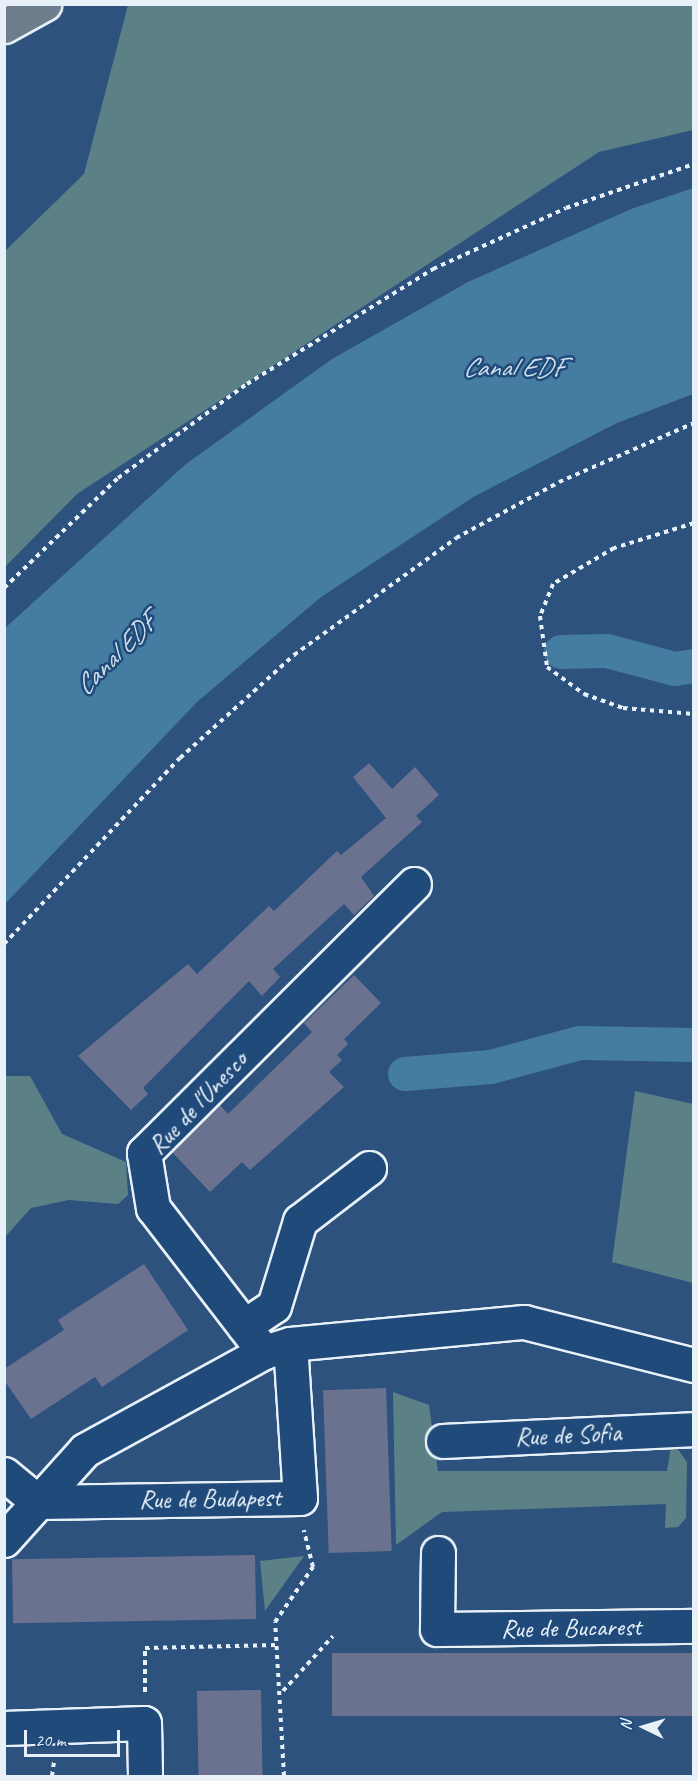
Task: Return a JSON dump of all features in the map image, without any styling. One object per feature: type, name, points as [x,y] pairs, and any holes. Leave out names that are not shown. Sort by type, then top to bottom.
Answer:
[{"type":"highway","points":[[4,26],[44,4]]},
{"type":"street","name":"Rue de l'Unesco","points":[[277,1348],[244,1326],[153,1208],[144,1153],[414,884]]},
{"type":"street","points":[[244,1326],[274,1306],[300,1221],[369,1168]]},
{"type":"street","points":[[4,1540],[85,1450],[277,1348],[524,1322],[693,1365]]},
{"type":"street","name":"Rue de Budapest","points":[[38,1502],[300,1498],[277,1348]]},
{"type":"street","name":"Rue de Sofia","points":[[443,1441],[693,1429]]},
{"type":"street","points":[[4,1474],[38,1502]]},
{"type":"street","name":"Rue de Bucarest","points":[[438,1553],[437,1629],[693,1626]]},
{"type":"street","points":[[4,1728],[144,1723],[144,1776]]},
{"type":"path","points":[[4,588],[118,478],[247,384],[433,269],[566,208],[693,164]]},
{"type":"path","points":[[4,944],[180,758],[303,648],[456,538],[559,482],[693,423]]},
{"type":"path","points":[[693,523],[614,548],[553,584],[540,616],[548,666],[584,694],[622,708],[693,714]]},
{"type":"path","points":[[284,1776],[283,1692],[275,1622],[313,1567],[300,1498]]},
{"type":"path","points":[[283,1692],[333,1636]]},
{"type":"path","points":[[144,1723],[145,1648],[278,1645]]},
{"type":"green space","points":[[128,5],[693,5],[693,130],[599,152],[77,494],[5,567],[5,251],[84,174]]},
{"type":"green space","points":[[5,1076],[30,1076],[62,1134],[126,1162],[128,1195],[118,1204],[69,1200],[31,1208],[5,1237]]},
{"type":"green space","points":[[635,1091],[693,1104],[693,1283],[612,1262]]},
{"type":"green space","points":[[393,1392],[429,1405],[438,1471],[667,1471],[672,1441],[687,1462],[686,1518],[678,1527],[665,1528],[666,1504],[442,1512],[396,1545]]},
{"type":"green space","points":[[304,1556],[265,1611],[260,1561]]},
{"type":"water","name":"Canal EDF","points":[[693,188],[693,394],[617,423],[475,496],[321,597],[197,702],[5,904],[5,628],[186,464],[332,359],[468,282],[631,209]]},
{"type":"building","points":[[369,763],[392,789],[415,767],[439,795],[416,816],[422,822],[361,877],[374,896],[354,915],[344,904],[273,969],[280,977],[262,996],[249,981],[143,1088],[148,1094],[131,1110],[78,1056],[188,964],[197,974],[269,906],[274,911],[337,851],[341,855],[386,818],[353,777]]},
{"type":"building","points":[[354,975],[381,1003],[344,1039],[348,1044],[337,1055],[342,1060],[329,1072],[344,1087],[250,1170],[242,1162],[210,1192],[172,1152],[219,1104],[228,1114],[312,1032],[304,1023]]},
{"type":"building","points":[[144,1264],[188,1330],[102,1387],[95,1377],[31,1419],[4,1380],[4,1369],[64,1330],[58,1320]]},
{"type":"building","points":[[386,1388],[392,1551],[329,1553],[323,1390]]},
{"type":"building","points":[[255,1555],[256,1619],[13,1623],[12,1559]]},
{"type":"building","points":[[332,1653],[693,1653],[693,1716],[332,1716]]},
{"type":"building","points":[[261,1690],[263,1776],[198,1776],[197,1691]]},
{"type":"waterway","points":[[561,652],[607,651],[675,669],[694,666]]},
{"type":"waterway","points":[[405,1074],[491,1067],[580,1043],[694,1045]]}]
